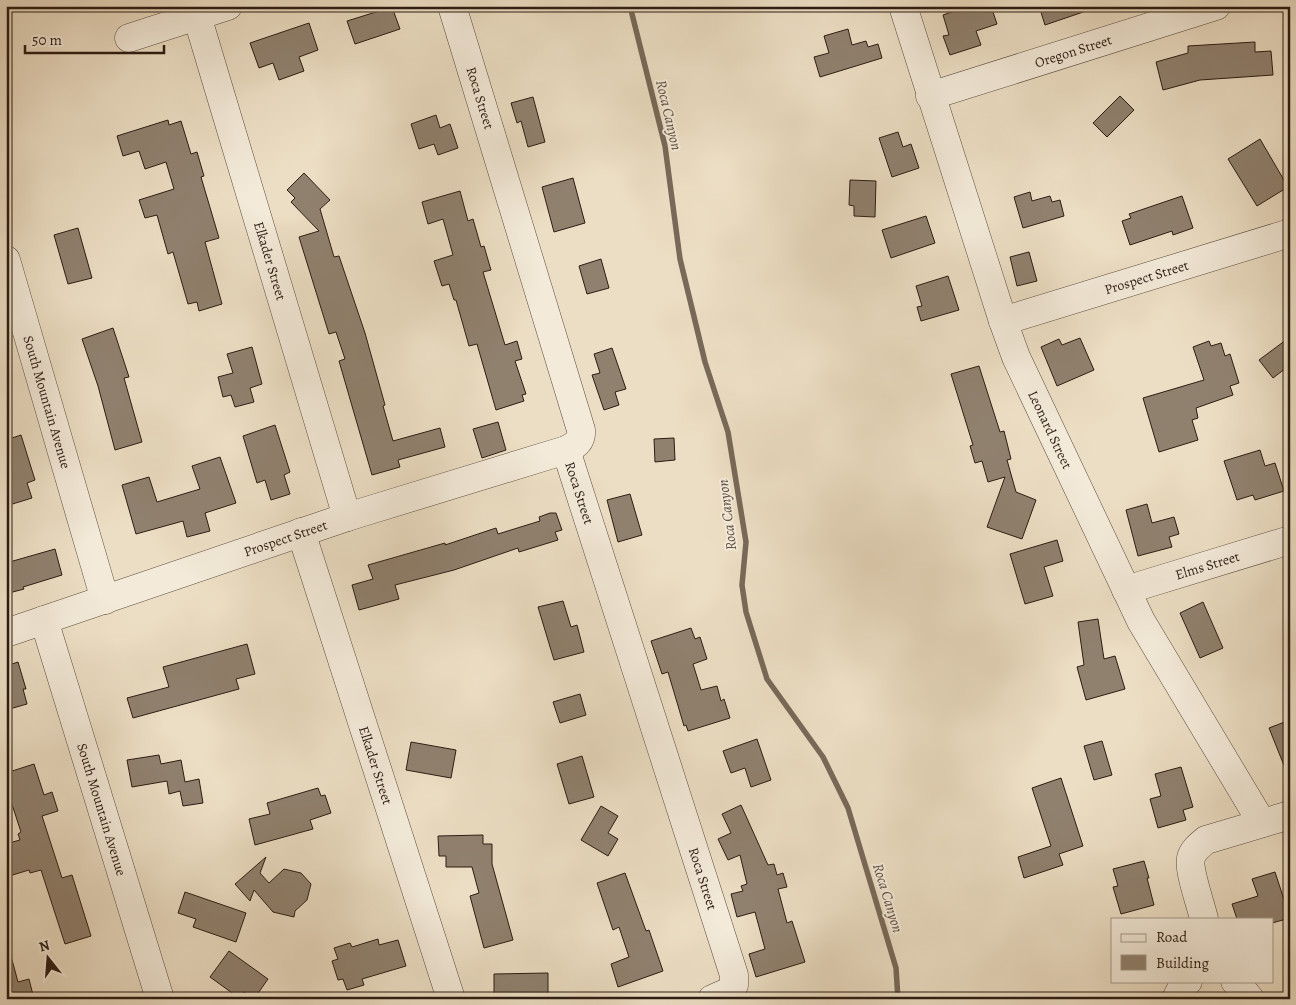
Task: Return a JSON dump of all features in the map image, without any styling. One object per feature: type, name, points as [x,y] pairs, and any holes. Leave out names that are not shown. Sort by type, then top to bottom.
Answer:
[{"type":"street","points":[[129,38],[195,11],[228,6]]},
{"type":"street","name":"Roca Street","points":[[452,6],[581,430],[582,436],[579,442],[566,450],[734,975],[723,992]]},
{"type":"street","name":"Leonard Street","points":[[903,6],[930,96],[1016,357],[1141,621],[1262,823]]},
{"type":"street","name":"Oregon Street","points":[[930,96],[1173,13],[1216,6]]},
{"type":"street","name":"Elkader Street","points":[[195,11],[347,517]]},
{"type":"street","name":"Prospect Street","points":[[1003,322],[1290,232]]},
{"type":"street","name":"South Mountain Avenue","points":[[6,260],[105,600]]},
{"type":"street","name":"Prospect Street","points":[[6,632],[347,517],[566,450]]},
{"type":"street","name":"Elkader Street","points":[[302,532],[451,999]]},
{"type":"street","name":"Elms Street","points":[[1126,590],[1290,540]]},
{"type":"street","name":"South Mountain Avenue","points":[[44,620],[152,997]]},
{"type":"street","points":[[1204,918],[1190,867],[1191,857],[1197,847],[1206,840],[1290,815]]},
{"type":"street","points":[[1176,999],[1187,982]]},
{"type":"street","points":[[1236,982],[1250,999]]},
{"type":"building","points":[[969,6],[991,6],[997,24],[976,31],[981,45],[950,55],[943,36],[949,35],[943,15]]},
{"type":"building","points":[[1039,6],[1091,6],[1092,9],[1045,25]]},
{"type":"building","points":[[392,7],[400,29],[355,44],[347,21]]},
{"type":"building","points":[[309,23],[318,50],[299,57],[304,71],[279,80],[273,63],[259,68],[250,43]]},
{"type":"building","points":[[848,29],[852,45],[866,41],[868,47],[878,44],[882,58],[820,77],[814,57],[829,53],[824,36]]},
{"type":"building","points":[[1255,42],[1255,52],[1271,51],[1273,75],[1200,80],[1163,90],[1156,62],[1188,53],[1188,46]]},
{"type":"building","points":[[1120,96],[1134,110],[1107,137],[1093,123]]},
{"type":"building","points":[[533,97],[545,142],[528,147],[521,121],[517,123],[511,103]]},
{"type":"building","points":[[436,115],[440,128],[450,124],[458,148],[438,155],[434,144],[419,149],[411,124]]},
{"type":"building","points":[[168,120],[169,125],[181,121],[191,154],[197,152],[204,176],[201,177],[219,238],[205,242],[222,304],[199,311],[197,302],[188,304],[173,252],[168,254],[157,215],[145,218],[139,200],[174,189],[166,162],[145,169],[139,151],[123,156],[117,136]]},
{"type":"building","points":[[898,132],[903,147],[911,144],[919,168],[892,177],[879,138]]},
{"type":"building","points":[[1260,139],[1288,187],[1257,206],[1228,159]]},
{"type":"building","points":[[304,173],[330,200],[320,209],[334,257],[339,256],[365,333],[393,441],[440,428],[445,447],[398,460],[400,467],[372,475],[339,361],[345,359],[336,332],[329,334],[299,237],[319,231],[291,202],[295,198],[287,190]]},
{"type":"building","points":[[573,178],[585,223],[554,232],[542,187]]},
{"type":"building","points":[[850,180],[876,181],[875,217],[854,216],[854,206],[849,205]]},
{"type":"building","points":[[460,191],[468,221],[473,219],[481,247],[484,246],[491,270],[483,272],[505,345],[517,341],[522,359],[515,361],[526,394],[522,395],[524,401],[496,410],[477,344],[469,346],[456,300],[454,300],[449,284],[442,286],[434,261],[453,255],[443,219],[428,224],[422,202]]},
{"type":"building","points":[[1030,192],[1032,201],[1050,196],[1052,202],[1060,200],[1064,216],[1023,228],[1014,197]]},
{"type":"building","points":[[1182,196],[1193,228],[1173,235],[1172,231],[1130,245],[1122,221],[1131,218],[1129,214]]},
{"type":"building","points":[[926,216],[935,243],[891,258],[882,230]]},
{"type":"building","points":[[78,228],[92,278],[68,284],[54,235]]},
{"type":"building","points":[[1029,252],[1037,281],[1017,286],[1010,257]]},
{"type":"building","points":[[601,259],[609,288],[587,294],[579,266]]},
{"type":"building","points":[[948,276],[959,310],[921,321],[917,307],[922,306],[916,286]]},
{"type":"building","points":[[113,328],[129,377],[124,378],[142,442],[115,450],[98,386],[82,339]]},
{"type":"building","points":[[1290,337],[1290,365],[1273,378],[1259,360]]},
{"type":"building","points":[[1080,338],[1094,370],[1057,386],[1041,347],[1059,339],[1062,345]]},
{"type":"building","points":[[1209,341],[1211,346],[1221,343],[1225,356],[1230,354],[1239,383],[1230,386],[1233,395],[1196,408],[1198,418],[1192,420],[1198,440],[1159,452],[1143,398],[1204,380],[1193,347]]},
{"type":"building","points":[[252,347],[262,384],[250,388],[254,402],[235,407],[231,395],[223,397],[218,377],[233,373],[227,354]]},
{"type":"building","points":[[612,348],[626,389],[615,392],[619,405],[604,410],[592,375],[600,373],[594,354]]},
{"type":"building","points":[[979,366],[1000,432],[1004,431],[1011,459],[1007,460],[1016,492],[1036,500],[1022,539],[987,527],[1005,477],[988,482],[982,461],[975,463],[970,446],[973,445],[951,374]]},
{"type":"building","points":[[498,422],[506,450],[482,458],[473,429]]},
{"type":"building","points":[[275,425],[290,472],[284,475],[290,494],[271,500],[265,480],[257,483],[243,436]]},
{"type":"building","points":[[21,435],[35,480],[27,483],[32,498],[6,506],[6,440]]},
{"type":"building","points":[[674,438],[675,460],[655,462],[654,439]]},
{"type":"building","points":[[1260,450],[1265,466],[1275,463],[1284,491],[1255,500],[1253,495],[1237,500],[1224,461]]},
{"type":"building","points":[[220,457],[236,503],[205,513],[210,531],[187,537],[183,521],[136,534],[122,485],[149,477],[157,502],[200,489],[192,466]]},
{"type":"building","points":[[630,494],[642,535],[618,542],[607,500]]},
{"type":"building","points":[[1147,504],[1152,523],[1174,517],[1179,534],[1169,537],[1172,547],[1138,556],[1126,510]]},
{"type":"building","points":[[556,513],[562,530],[555,532],[558,540],[519,552],[518,548],[454,570],[395,585],[399,599],[359,610],[352,585],[373,579],[368,565],[445,543],[445,545],[496,528],[498,534],[540,521],[539,517]]},
{"type":"building","points":[[1057,540],[1063,561],[1044,567],[1053,596],[1025,604],[1010,554]]},
{"type":"building","points":[[55,549],[62,575],[9,593],[6,585],[6,563]]},
{"type":"building","points":[[563,601],[571,627],[577,625],[584,652],[554,660],[538,607]]},
{"type":"building","points":[[1203,602],[1223,648],[1200,658],[1180,613]]},
{"type":"building","points":[[1098,619],[1104,659],[1115,656],[1125,689],[1086,700],[1077,667],[1084,665],[1078,622]]},
{"type":"building","points":[[691,628],[695,639],[700,637],[707,659],[693,664],[701,690],[717,686],[721,701],[724,699],[730,718],[688,731],[686,725],[684,726],[668,672],[662,674],[651,641]]},
{"type":"building","points":[[247,644],[255,674],[236,679],[239,689],[133,718],[127,698],[169,687],[163,667]]},
{"type":"building","points":[[18,662],[26,689],[23,689],[27,704],[6,710],[6,666]]},
{"type":"building","points":[[580,694],[586,715],[560,723],[553,702]]},
{"type":"building","points":[[1290,720],[1290,778],[1289,778],[1269,728]]},
{"type":"building","points":[[757,739],[771,780],[751,787],[745,768],[731,773],[723,751]]},
{"type":"building","points":[[1102,741],[1112,775],[1094,780],[1084,746]]},
{"type":"building","points":[[411,742],[456,750],[451,778],[406,770]]},
{"type":"building","points":[[159,755],[161,764],[181,760],[185,782],[199,779],[203,803],[183,806],[180,791],[169,794],[167,781],[132,787],[127,760]]},
{"type":"building","points":[[582,756],[594,797],[569,804],[557,764]]},
{"type":"building","points":[[34,764],[44,795],[52,792],[58,811],[42,816],[62,878],[72,875],[91,936],[65,944],[41,870],[30,873],[29,870],[6,877],[6,849],[10,848],[9,843],[20,840],[18,834],[21,832],[6,786],[6,773]]},
{"type":"building","points":[[1181,767],[1193,807],[1183,810],[1186,820],[1158,828],[1150,799],[1161,796],[1155,774]]},
{"type":"building","points":[[1061,778],[1083,846],[1059,854],[1063,865],[1024,878],[1018,857],[1051,846],[1032,788]]},
{"type":"building","points":[[318,788],[321,796],[325,795],[331,813],[310,820],[313,829],[255,845],[249,819],[270,814],[267,803]]},
{"type":"building","points":[[741,805],[768,865],[774,864],[777,875],[783,873],[787,887],[778,889],[787,923],[792,921],[805,962],[756,977],[749,954],[765,949],[755,912],[737,917],[731,894],[743,891],[741,886],[747,884],[740,855],[728,860],[718,839],[731,833],[722,814]]},
{"type":"building","points":[[601,806],[618,816],[608,833],[618,839],[608,856],[581,840]]},
{"type":"building","points":[[483,835],[483,844],[492,844],[492,864],[513,940],[484,948],[470,896],[479,893],[472,867],[446,867],[446,856],[439,856],[438,836]]},
{"type":"building","points":[[266,857],[260,873],[269,883],[284,869],[301,873],[311,884],[307,900],[295,911],[294,917],[273,912],[254,890],[250,901],[235,884]]},
{"type":"building","points":[[1144,861],[1154,905],[1121,914],[1113,887],[1118,886],[1113,869]]},
{"type":"building","points":[[1275,872],[1290,918],[1274,922],[1274,918],[1237,918],[1232,904],[1258,896],[1252,879]]},
{"type":"building","points":[[625,873],[646,931],[649,930],[663,971],[618,987],[611,964],[629,957],[619,927],[613,930],[597,883]]},
{"type":"building","points":[[185,892],[246,913],[236,942],[193,927],[196,919],[178,913]]},
{"type":"building","points":[[378,939],[379,945],[398,940],[406,966],[362,979],[364,985],[347,990],[343,979],[338,980],[332,961],[338,959],[334,948],[350,943],[352,947]]},
{"type":"building","points":[[229,951],[268,979],[254,999],[244,992],[239,998],[210,977]]},
{"type":"building","points":[[6,956],[11,956],[18,982],[29,979],[34,999],[6,999]]},
{"type":"building","points":[[548,973],[548,999],[494,999],[494,974]]},
{"type":"waterway","name":"Roca Canyon","points":[[630,6],[665,146],[680,259],[705,362],[728,432],[746,542],[742,585],[746,612],[767,679],[823,757],[848,808],[896,968],[898,999]]}]
